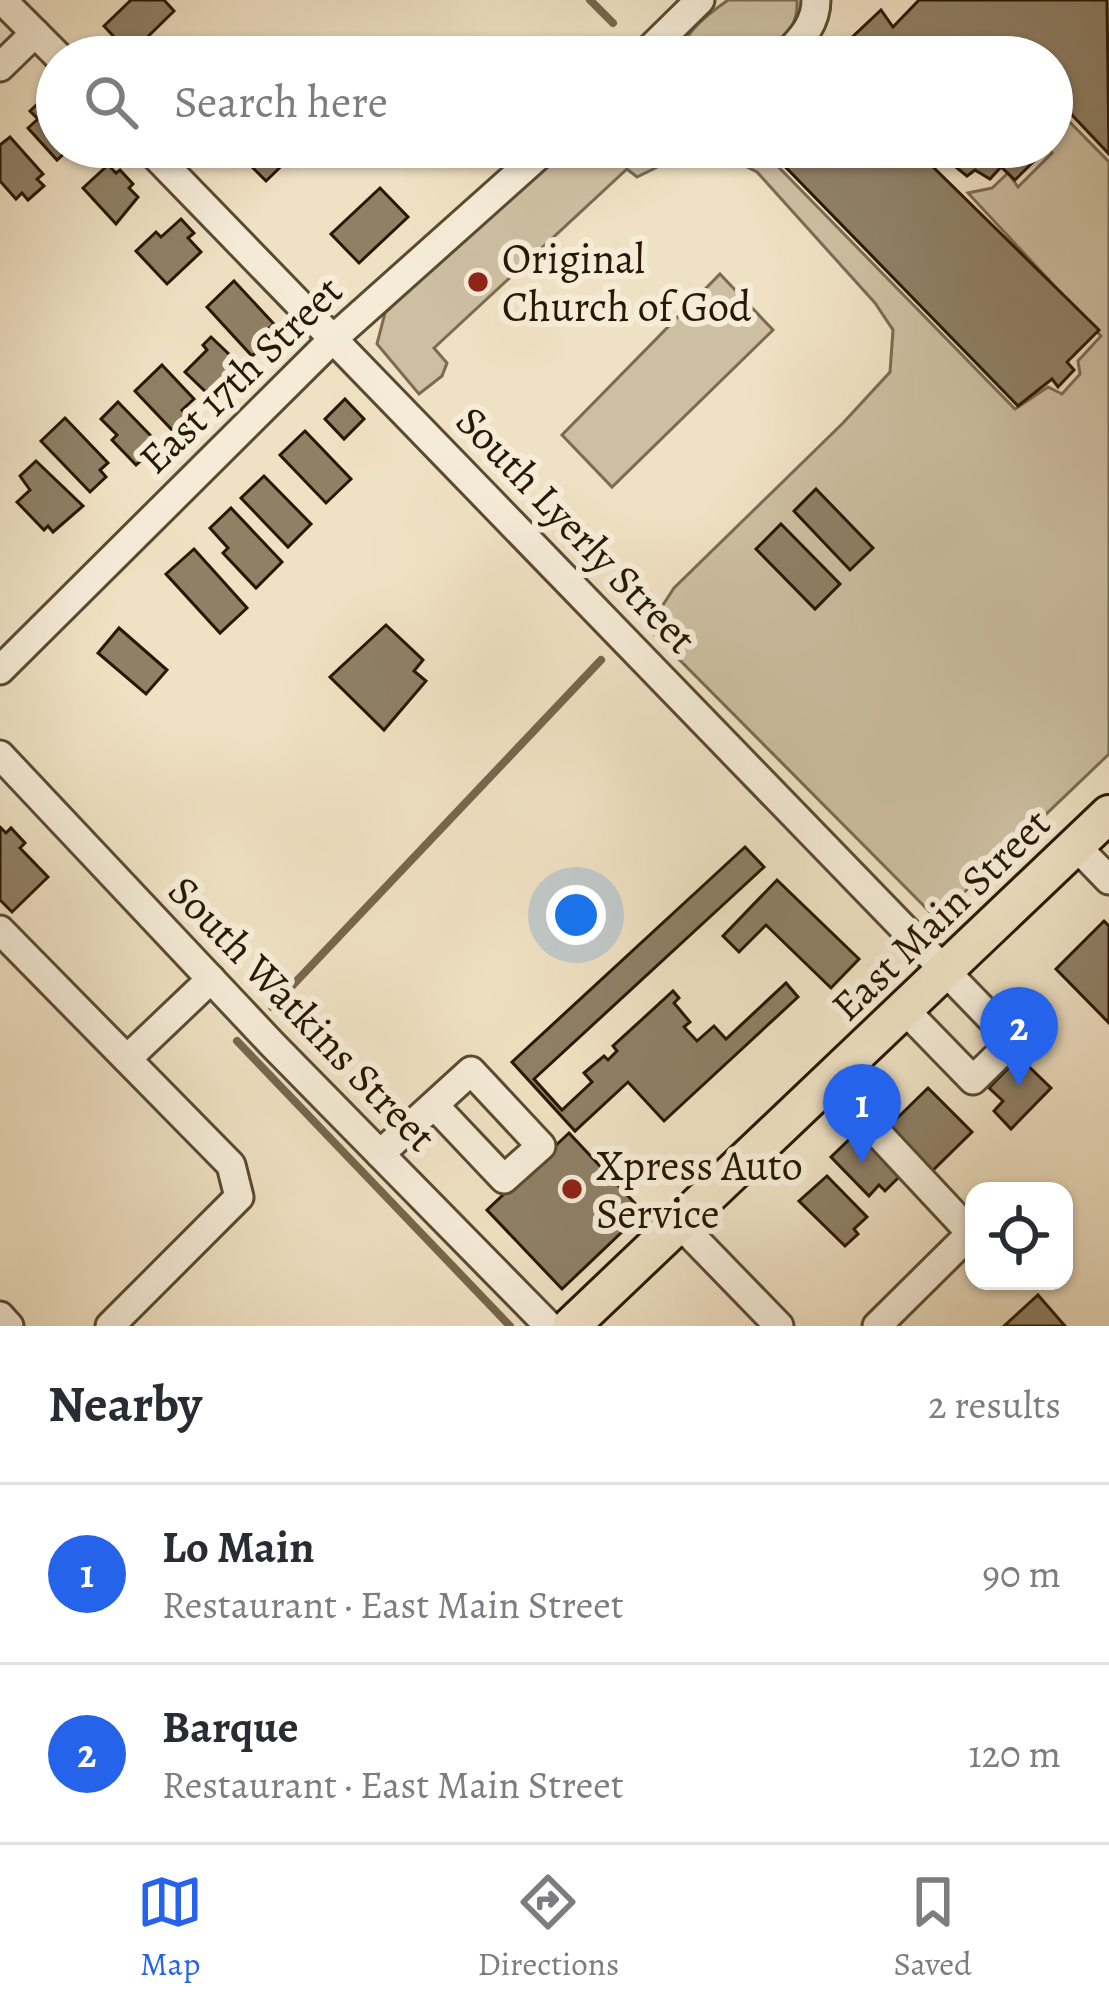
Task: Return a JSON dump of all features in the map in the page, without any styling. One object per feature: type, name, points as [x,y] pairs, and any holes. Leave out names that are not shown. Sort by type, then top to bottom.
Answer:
[{"type":"main road","name":"East Main Street","points":[[571,1326],[1109,814]]},
{"type":"street","points":[[2,0],[38,36]]},
{"type":"street","points":[[665,36],[700,0]]},
{"type":"street","points":[[804,36],[816,14],[816,0]]},
{"type":"street","points":[[0,67],[35,33]]},
{"type":"street","name":"South Lyerly Street","points":[[168,168],[1012,1040],[973,1079],[905,1010]]},
{"type":"street","name":"East 17th Street","points":[[0,670],[334,338],[524,168]]},
{"type":"street","name":"South Watkins Street","points":[[0,755],[211,980],[549,1326]]},
{"type":"street","points":[[1076,845],[1109,880]]},
{"type":"street","points":[[0,930],[231,1166],[239,1197],[110,1326]]},
{"type":"street","points":[[127,1059],[211,980]]},
{"type":"street","points":[[829,1081],[971,1233],[877,1326]]},
{"type":"street","points":[[380,1154],[434,1105]]},
{"type":"street","points":[[680,1224],[779,1326]]},
{"type":"street","points":[[0,1316],[9,1326]]},
{"type":"shaded area","points":[[728,0],[797,0],[795,18],[784,36],[688,36]]},
{"type":"shaded area","points":[[1073,125],[1109,162],[1109,754],[953,903],[930,912],[648,628],[674,588],[890,372],[893,330],[875,303],[749,168],[780,168],[1015,409],[1048,387],[1062,394],[1080,374],[1078,361],[1101,336],[968,193],[992,188],[1008,173],[1018,187],[1037,168],[1073,168]]},
{"type":"shaded area","points":[[539,168],[655,168],[637,177],[627,169],[434,348],[447,363],[442,376],[419,394],[377,344],[385,313]]},
{"type":"shaded area","points":[[720,274],[773,330],[612,487],[562,435]]},
{"type":"building","points":[[131,0],[164,0],[174,11],[148,36],[113,36],[104,26]]},
{"type":"building","points":[[919,0],[1107,0],[1109,154],[1073,116],[1073,36],[853,36],[881,10],[893,27]]},
{"type":"building","points":[[10,137],[43,174],[37,179],[44,186],[28,200],[22,193],[16,199],[0,181],[0,145]]},
{"type":"building","points":[[105,168],[111,168],[116,173],[120,170],[138,197],[116,224],[83,188]]},
{"type":"building","points":[[253,168],[279,168],[266,181]]},
{"type":"building","points":[[786,168],[934,168],[1099,330],[1067,362],[1074,370],[1058,387],[1052,379],[1018,406]]},
{"type":"building","points":[[957,168],[1000,168],[990,179],[975,170],[967,176]]},
{"type":"building","points":[[1002,168],[1027,168],[1015,180]]},
{"type":"building","points":[[380,188],[408,217],[359,263],[331,234]]},
{"type":"building","points":[[181,219],[194,233],[188,238],[201,252],[167,284],[136,251],[156,232],[161,237]]},
{"type":"building","points":[[234,281],[274,324],[262,334],[268,341],[252,356],[207,307]]},
{"type":"building","points":[[211,337],[234,359],[233,372],[239,378],[229,389],[222,383],[209,395],[185,372],[207,350],[203,345]]},
{"type":"building","points":[[162,365],[194,399],[182,410],[189,417],[174,432],[135,391]]},
{"type":"building","points":[[345,399],[364,419],[344,439],[325,419]]},
{"type":"building","points":[[118,402],[154,439],[150,444],[154,449],[136,465],[112,440],[117,435],[101,419]]},
{"type":"building","points":[[65,418],[108,463],[100,470],[106,477],[90,492],[41,441]]},
{"type":"building","points":[[305,431],[351,479],[326,503],[280,455]]},
{"type":"building","points":[[36,461],[83,506],[53,532],[48,526],[44,530],[17,502],[30,490],[20,476]]},
{"type":"building","points":[[264,476],[311,524],[288,547],[241,498]]},
{"type":"building","points":[[816,489],[873,548],[850,570],[794,511]]},
{"type":"building","points":[[231,508],[282,562],[256,588],[223,553],[228,548],[210,528]]},
{"type":"building","points":[[781,524],[840,584],[815,609],[756,549]]},
{"type":"building","points":[[194,549],[247,608],[220,633],[166,574]]},
{"type":"building","points":[[386,625],[423,660],[414,671],[426,681],[384,730],[330,677]]},
{"type":"building","points":[[119,628],[167,670],[146,694],[98,653]]},
{"type":"building","points":[[0,827],[6,833],[11,828],[25,843],[20,848],[48,877],[12,912],[0,900]]},
{"type":"building","points":[[745,847],[764,867],[534,1079],[562,1110],[592,1082],[584,1073],[604,1056],[608,1060],[617,1051],[613,1046],[673,991],[679,998],[674,1003],[690,1022],[684,1027],[697,1041],[714,1026],[726,1039],[786,983],[798,997],[664,1121],[628,1082],[575,1131],[512,1062]]},
{"type":"building","points":[[777,880],[859,959],[831,988],[766,925],[739,952],[723,936]]},
{"type":"building","points":[[1104,921],[1109,926],[1109,1023],[1056,969]]},
{"type":"building","points":[[1019,1057],[1051,1088],[1011,1129],[994,1111],[1003,1101],[989,1088]]},
{"type":"building","points":[[928,1088],[972,1132],[928,1175],[885,1130]]},
{"type":"building","points":[[859,1130],[901,1175],[885,1191],[879,1185],[869,1196],[831,1157]]},
{"type":"building","points":[[569,1133],[643,1212],[562,1289],[487,1210]]},
{"type":"building","points":[[827,1176],[867,1217],[845,1246],[799,1201]]},
{"type":"building","points":[[1038,1295],[1065,1326],[1004,1326]]},
{"type":"waterway","points":[[590,0],[613,23]]},
{"type":"waterway","points":[[272,1007],[601,660]]},
{"type":"waterway","points":[[237,1041],[510,1326]]},
{"type":"place","name":"Original Church of God","points":[[478,282]]},
{"type":"place","name":"Barque","points":[[1019,1086]]},
{"type":"place","name":"Lo Main","points":[[862,1163]]},
{"type":"place","name":"Xpress Auto Service","points":[[572,1189]]}]
